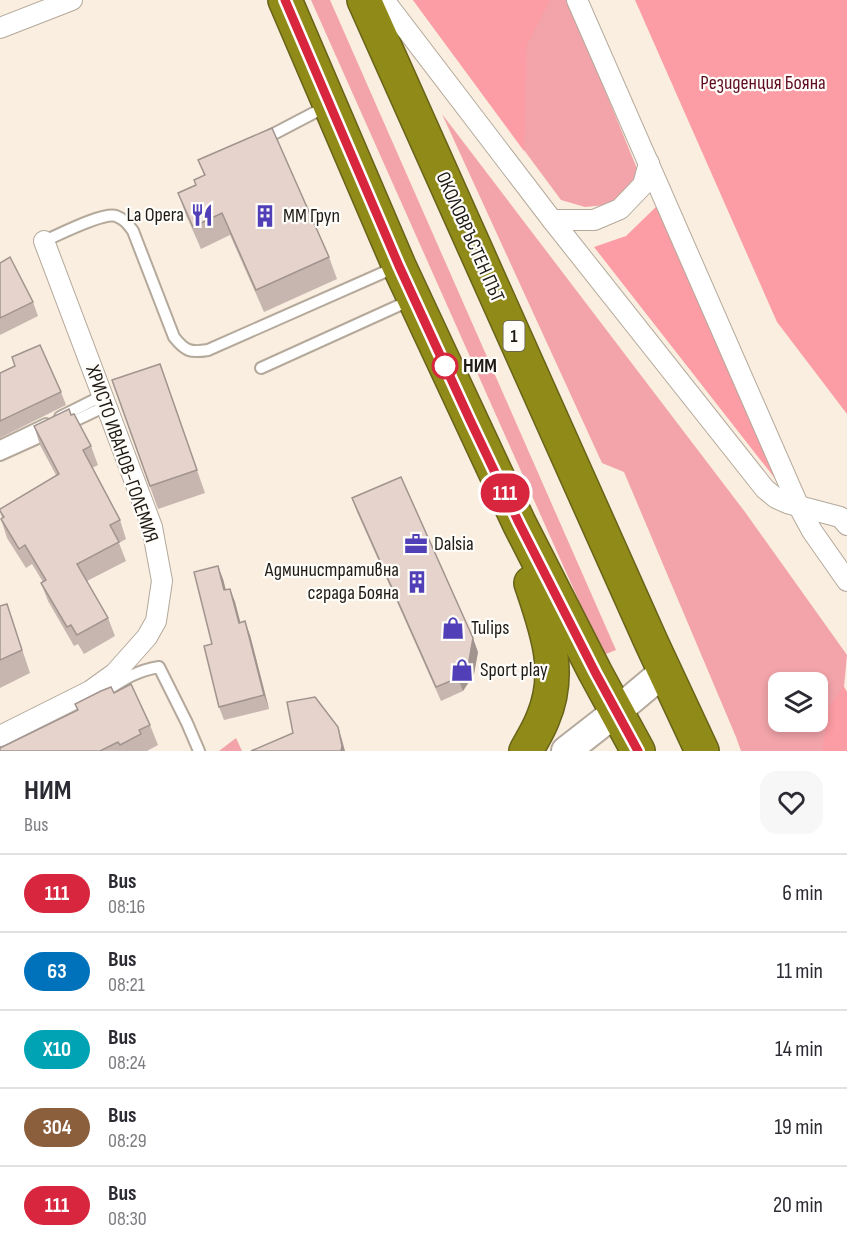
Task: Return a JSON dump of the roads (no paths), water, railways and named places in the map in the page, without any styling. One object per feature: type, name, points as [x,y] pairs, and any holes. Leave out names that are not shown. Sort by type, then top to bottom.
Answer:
[{"type":"highway","points":[[285,0],[399,266],[519,523],[638,751]]},
{"type":"highway","name":"ОКОЛОВРЪСТЕН ПЪТ","points":[[364,0],[665,671]]},
{"type":"highway","points":[[519,523],[527,570],[548,634],[553,669],[550,697],[543,719],[526,751]]},
{"type":"highway","name":"1","points":[[665,671],[702,751]]},
{"type":"street","points":[[0,28],[72,0]]},
{"type":"street","points":[[384,0],[552,220],[765,489],[776,498],[799,507],[840,517],[847,525]]},
{"type":"street","points":[[577,0],[799,507],[812,531],[847,581]]},
{"type":"street","points":[[552,220],[594,220],[620,209],[643,185],[649,163]]},
{"type":"street","name":"ХРИСТО ИВАНОВ-ГОЛЕМИЯ","points":[[0,736],[90,691],[115,673],[147,637],[156,621],[162,580],[152,527],[44,241]]},
{"type":"street","points":[[566,751],[665,671]]},
{"type":"lane","points":[[258,142],[330,105]]},
{"type":"lane","points":[[44,241],[100,217],[113,215],[125,220],[133,231],[174,337],[182,347],[195,352],[208,351],[399,266]]},
{"type":"lane","points":[[261,368],[414,299]]},
{"type":"lane","points":[[0,446],[104,401]]},
{"type":"lane","points":[[0,455],[104,401]]},
{"type":"lane","points":[[90,691],[103,693],[136,673],[159,667],[199,751]]},
{"type":"place","name":"La Opera","points":[[202,215]]},
{"type":"place","name":"ММ Груп","points":[[265,216]]},
{"type":"place","name":"НИМ","points":[[445,366]]},
{"type":"place","name":"Dalsia","points":[[416,544]]},
{"type":"place","name":"Административна сграда Бояна","points":[[417,582]]},
{"type":"place","name":"Tulips","points":[[453,628]]},
{"type":"place","name":"Sport play","points":[[462,670]]},
{"type":"park label","name":"Резиденция Бояна","points":[[763,83]]}]
